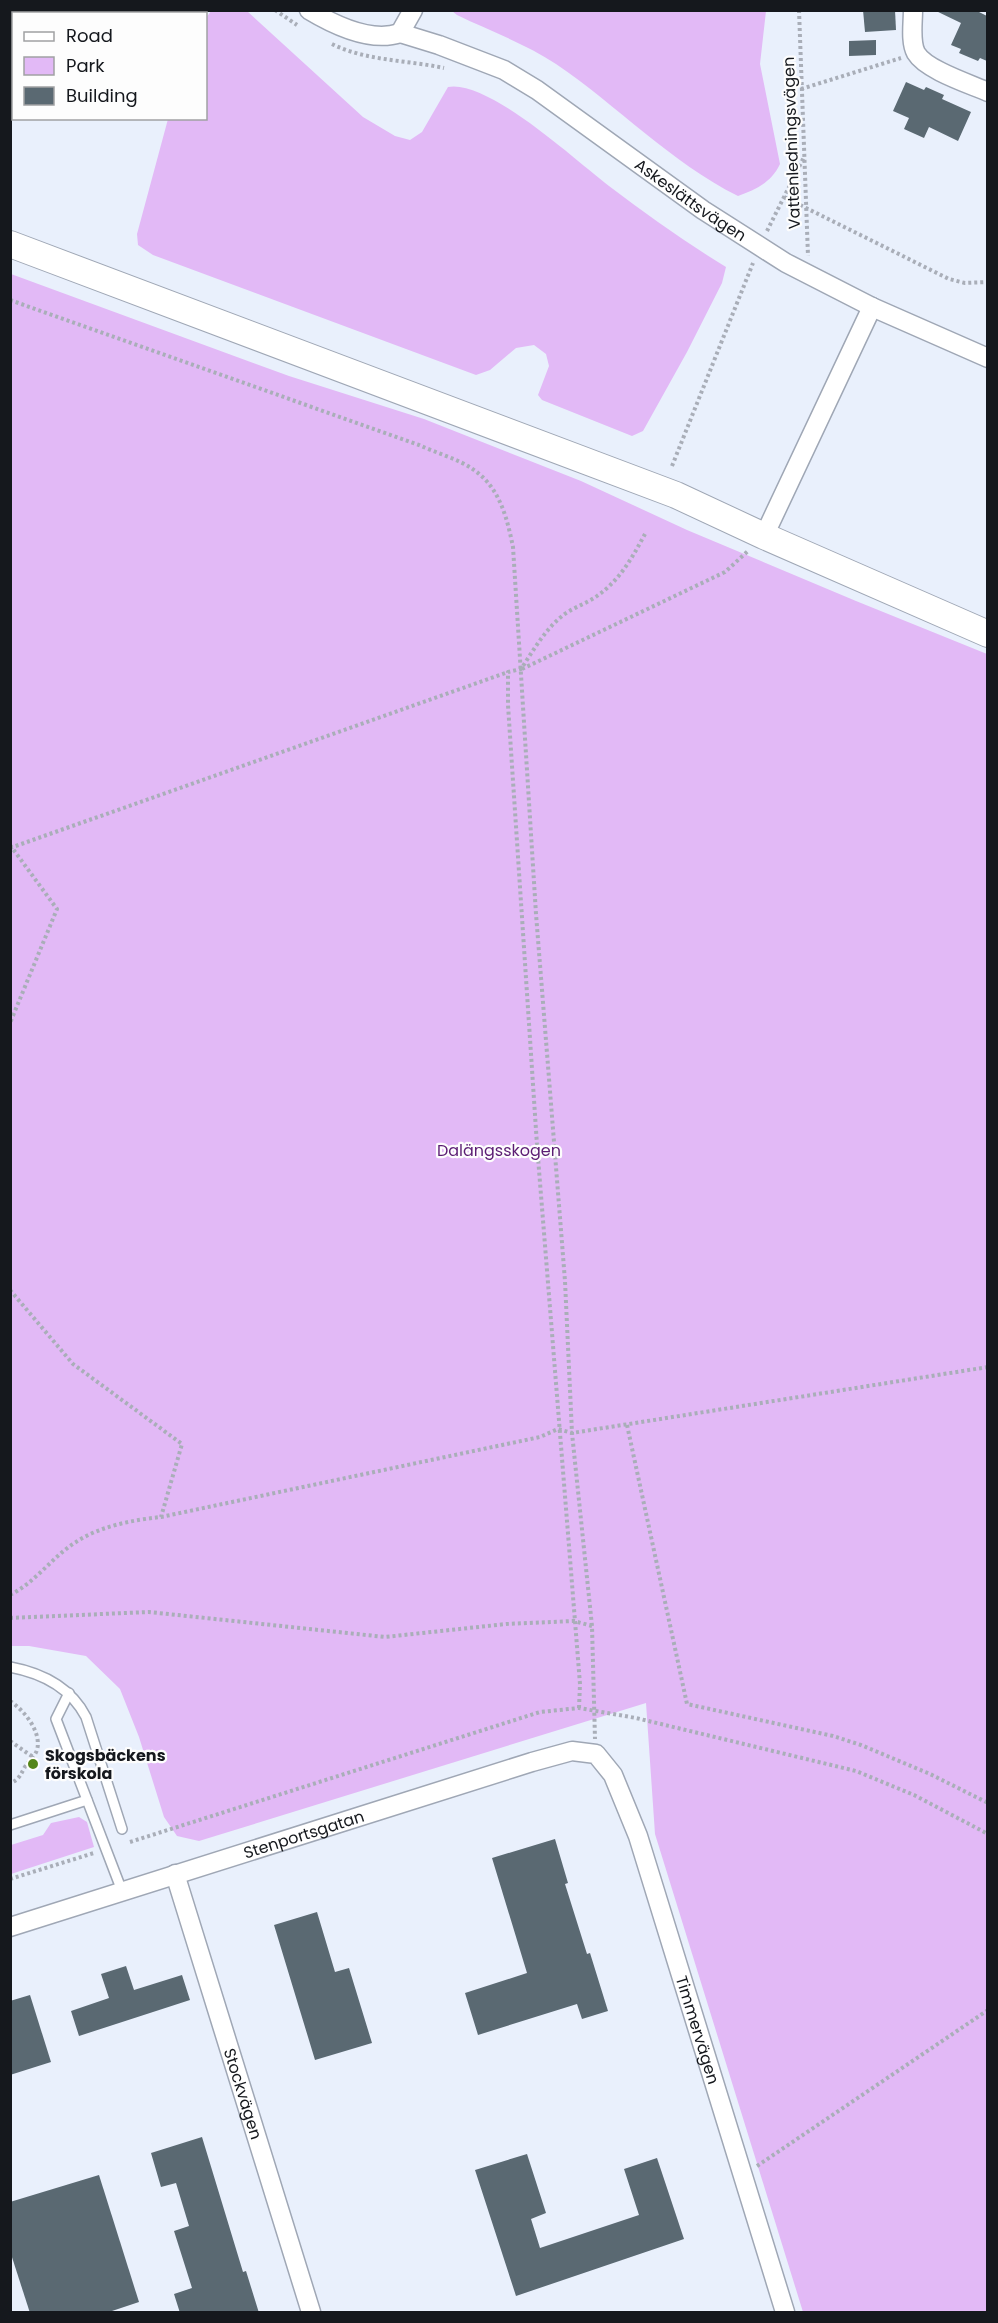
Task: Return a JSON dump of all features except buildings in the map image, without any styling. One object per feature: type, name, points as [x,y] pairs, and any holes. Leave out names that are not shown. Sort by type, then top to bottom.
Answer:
[{"type":"main road","points":[[10,244],[676,495],[987,634]]},
{"type":"street","points":[[309,10],[341,26],[374,36],[389,37],[400,33],[413,10]]},
{"type":"street","points":[[913,10],[916,54],[931,66],[987,92]]},
{"type":"street","name":"Askeslättsvägen","points":[[400,33],[504,70],[537,90],[646,170],[760,246],[872,307],[987,358]]},
{"type":"street","points":[[764,536],[872,307]]},
{"type":"street","name":"Stenportsgatan","points":[[10,1927],[532,1762],[572,1751],[596,1754]]},
{"type":"street","name":"Timmervägen","points":[[596,1754],[613,1774],[638,1836],[785,2313]]},
{"type":"street","name":"Stockvägen","points":[[175,1874],[311,2313]]},
{"type":"lane","points":[[10,1667],[41,1676],[69,1693],[79,1704],[86,1717],[122,1829]]},
{"type":"lane","points":[[69,1693],[56,1719],[122,1891]]},
{"type":"lane","points":[[10,1825],[87,1800]]},
{"type":"path","points":[[274,10],[302,28]]},
{"type":"path","name":"Vattenledningsvägen","points":[[799,10],[809,274]]},
{"type":"path","points":[[328,42],[344,50],[373,57],[448,69]]},
{"type":"path","points":[[801,89],[916,54]]},
{"type":"path","points":[[672,466],[760,246],[804,157]]},
{"type":"path","points":[[784,197],[949,279],[965,283],[987,282]]},
{"type":"path","points":[[743,258],[753,264]]},
{"type":"path","points":[[10,300],[419,445],[474,469],[493,488],[507,516],[513,547],[536,914],[565,1281],[572,1433],[592,1626],[596,1754]]},
{"type":"path","points":[[521,669],[543,637],[562,615],[595,597],[628,567],[645,534]]},
{"type":"path","points":[[10,1023],[57,909],[11,847],[521,669],[725,572],[764,536]]},
{"type":"path","points":[[508,672],[508,705],[558,1429],[580,1684],[579,1708]]},
{"type":"path","points":[[10,1290],[73,1364],[182,1444],[161,1517]]},
{"type":"path","points":[[10,1595],[23,1589],[76,1541],[124,1521],[161,1517],[540,1437],[558,1429],[572,1433],[987,1367]]},
{"type":"path","points":[[627,1425],[687,1704],[833,1736],[861,1745],[930,1774],[987,1803]]},
{"type":"path","points":[[10,1618],[149,1612],[385,1637],[506,1624],[574,1621],[592,1626]]},
{"type":"path","points":[[10,1701],[27,1716],[34,1730],[38,1747],[20,1776],[10,1783]]},
{"type":"path","points":[[10,1741],[33,1757]]},
{"type":"path","points":[[742,2175],[987,2010]]},
{"type":"green space","points":[[211,11],[247,11],[363,117],[395,136],[410,140],[422,132],[448,87],[465,88],[485,96],[531,124],[609,186],[726,267],[722,283],[643,431],[632,436],[542,400],[538,395],[549,366],[546,354],[534,345],[516,348],[490,370],[476,375],[153,255],[138,245],[137,234],[168,120],[207,120],[207,17]]},
{"type":"green space","points":[[452,11],[766,11],[760,64],[780,164],[768,181],[738,196],[690,167],[556,64],[533,50]]},
{"type":"green space","name":"Dalängsskogen","points":[[11,274],[289,376],[424,419],[581,481],[687,530],[987,654],[987,2312],[803,2312],[655,1834],[646,1703],[199,1841],[177,1836],[164,1817],[139,1737],[120,1689],[86,1656],[29,1646],[11,1646]]},
{"type":"green space","points":[[79,1817],[87,1822],[94,1847],[11,1874],[11,1845],[43,1835],[51,1823]]},
{"type":"place","name":"Skogsbäckens förskola","points":[[33,1764]]}]
